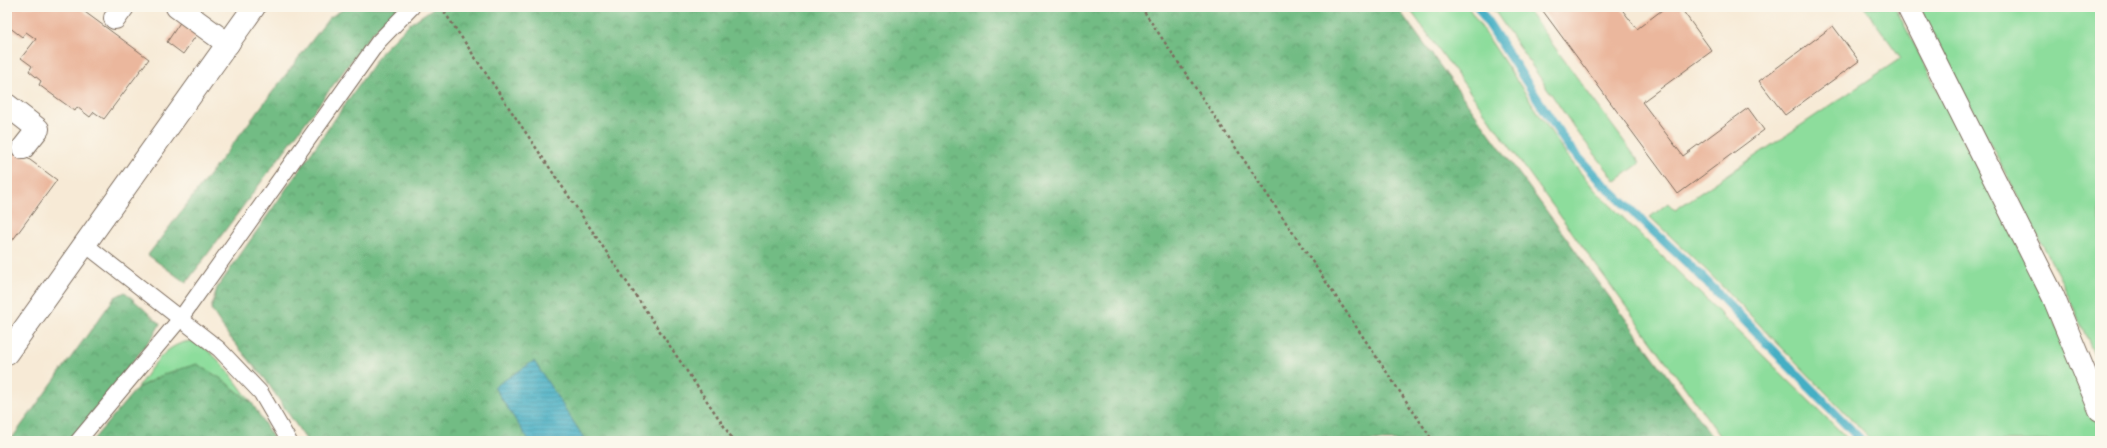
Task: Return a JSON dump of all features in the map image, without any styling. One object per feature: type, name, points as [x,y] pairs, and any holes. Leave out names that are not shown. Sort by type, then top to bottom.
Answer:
[{"type":"street","points":[[177,7],[228,44]]},
{"type":"street","points":[[7,354],[254,7]]},
{"type":"street","points":[[1908,7],[2053,296],[2100,410]]},
{"type":"street","points":[[7,105],[38,129],[23,148]]},
{"type":"lane","points":[[78,441],[180,319],[378,42],[412,7]]},
{"type":"lane","points":[[86,245],[219,349],[261,393],[289,441]]},
{"type":"path","points":[[441,7],[734,441]]},
{"type":"path","points":[[1142,7],[1433,441]]},
{"type":"green space","points":[[347,7],[399,7],[372,33],[186,283],[148,255],[329,18]]},
{"type":"green space","points":[[435,7],[1397,7],[1715,441],[307,441],[265,379],[228,335],[211,309],[217,288],[383,50],[408,25]]},
{"type":"green space","points":[[1408,7],[1468,7],[1567,156],[1595,190],[1850,441],[1724,441]]},
{"type":"green space","points":[[1492,7],[1525,7],[1640,163],[1616,181],[1575,129]]},
{"type":"green space","points":[[1864,7],[1895,7],[2046,300],[2100,431],[2100,441],[1873,441],[1706,270],[1650,217],[1668,203],[1675,210],[1901,58]]},
{"type":"green space","points":[[1919,7],[2100,7],[2100,368],[2063,284]]},
{"type":"green space","points":[[125,292],[160,324],[154,335],[70,441],[10,441],[115,297]]},
{"type":"green space","points":[[191,341],[200,345],[217,359],[252,403],[220,378],[167,373],[137,388],[166,352],[182,343]]},
{"type":"green space","points":[[197,364],[220,378],[252,403],[275,441],[92,441],[137,388],[167,373]]},
{"type":"water","points":[[534,361],[586,441],[529,441],[494,387]]},
{"type":"building","points":[[7,7],[78,7],[149,59],[104,119],[94,112],[90,117],[77,107],[75,111],[39,85],[41,81],[29,71],[32,66],[21,58],[36,39],[26,32],[22,37],[9,27],[7,30]]},
{"type":"building","points":[[1540,7],[1620,7],[1637,29],[1666,7],[1680,7],[1712,51],[1642,102],[1683,156],[1748,108],[1764,130],[1678,194]]},
{"type":"building","points":[[181,21],[198,33],[183,54],[167,42]]},
{"type":"building","points":[[1833,26],[1859,61],[1785,115],[1759,81]]},
{"type":"building","points":[[7,143],[57,180],[12,241],[7,237]]},
{"type":"waterway","points":[[1478,7],[1568,146],[1598,179],[1702,277],[1862,441]]}]
